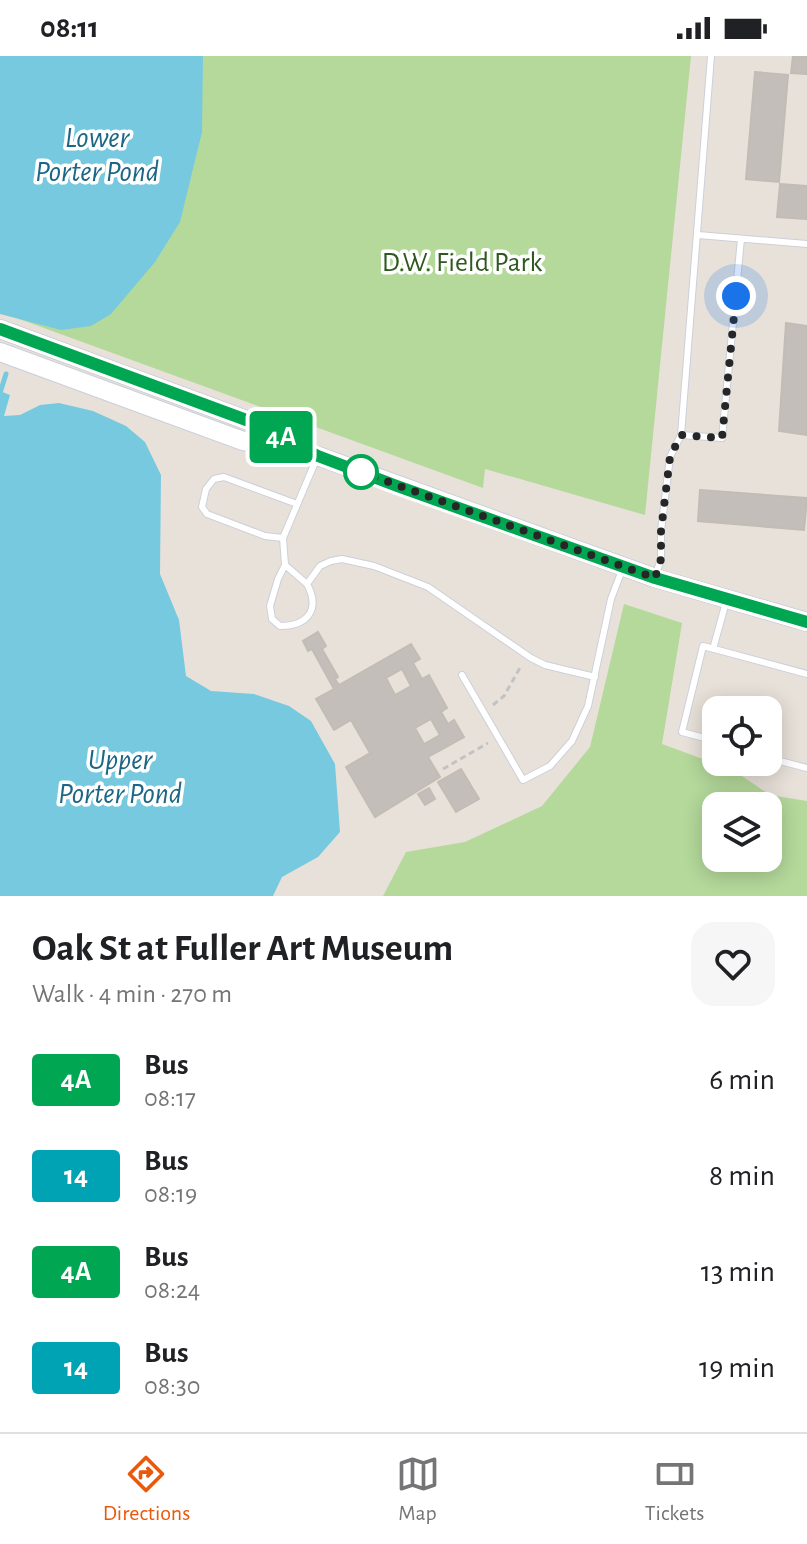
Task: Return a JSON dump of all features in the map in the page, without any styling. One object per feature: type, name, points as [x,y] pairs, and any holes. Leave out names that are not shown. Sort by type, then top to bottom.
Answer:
[{"type":"main road","points":[[0,329],[249,421],[318,456],[623,567],[807,622]]},
{"type":"main road","points":[[0,352],[243,441],[318,456]]},
{"type":"main road","points":[[73,379],[80,359]]},
{"type":"main road","points":[[157,410],[164,390]]},
{"type":"lane","points":[[655,578],[661,559],[661,531],[670,457],[681,435],[711,56]]},
{"type":"lane","points":[[698,235],[807,244]]},
{"type":"lane","points":[[681,435],[722,438],[741,239]]},
{"type":"lane","points":[[285,565],[307,584],[312,594],[313,606],[308,617],[292,626],[280,626],[272,619],[270,606],[285,565],[283,538],[318,456]]},
{"type":"lane","points":[[283,538],[265,536],[207,514],[202,507],[206,489],[214,479],[224,477],[297,504]]},
{"type":"lane","points":[[307,584],[320,566],[331,561],[342,559],[374,566],[428,587],[531,658],[545,665],[595,677]]},
{"type":"lane","points":[[462,675],[523,780],[550,766],[572,741],[588,706],[611,599],[623,567]]},
{"type":"lane","points":[[713,649],[726,599]]},
{"type":"lane","points":[[702,737],[682,732],[703,646],[807,674]]},
{"type":"lane","points":[[782,760],[807,768]]},
{"type":"path","points":[[491,706],[504,696],[516,673]]},
{"type":"path","points":[[443,769],[498,737]]},
{"type":"green space","name":"D.W. Field Park","points":[[0,56],[691,56],[645,515],[485,469],[483,488],[0,312]]},
{"type":"green space","points":[[624,604],[682,623],[662,744],[702,759],[702,776],[742,776],[766,792],[702,792],[702,872],[782,872],[782,797],[807,801],[807,896],[383,896],[406,852],[465,842],[542,806],[590,747]]},
{"type":"water","name":"Lower Porter Pond","points":[[0,56],[203,56],[202,132],[180,222],[155,262],[111,314],[91,326],[61,330],[0,314]]},
{"type":"water","name":"Upper Porter Pond","points":[[0,391],[10,395],[4,416],[20,415],[40,405],[59,403],[93,411],[126,426],[145,442],[161,475],[160,574],[179,620],[186,676],[211,691],[254,694],[289,706],[311,721],[335,764],[340,832],[318,857],[282,877],[273,896],[0,896]]},
{"type":"building","points":[[793,56],[807,56],[807,74],[791,73]]},
{"type":"building","points":[[755,72],[788,75],[779,182],[746,179]]},
{"type":"building","points":[[780,184],[807,186],[807,219],[777,217]]},
{"type":"building","points":[[786,323],[807,326],[807,435],[779,431]]},
{"type":"building","points":[[700,490],[807,498],[804,530],[698,521]]},
{"type":"building","points":[[318,632],[326,646],[322,649],[338,677],[335,679],[339,685],[411,644],[420,659],[413,663],[422,679],[429,675],[447,708],[441,712],[448,724],[454,720],[464,737],[428,757],[440,777],[375,817],[346,767],[370,753],[351,720],[334,730],[316,699],[334,689],[312,649],[308,651],[303,641]],"holes":[[[402,669],[411,686],[395,695],[386,678]],[[431,719],[440,735],[424,744],[415,728]]]},
{"type":"building","points":[[461,769],[479,799],[456,812],[438,782]]},
{"type":"building","points":[[429,788],[435,799],[425,805],[418,794]]},
{"type":"waterway","points":[[0,393],[6,374]]},
{"type":"bus line","name":"4A","points":[[0,329],[249,421],[318,456],[397,486],[655,578],[807,622]]},
{"type":"route","points":[[361,472],[655,578],[661,559],[661,531],[670,457],[681,435],[722,438],[736,296]]}]
